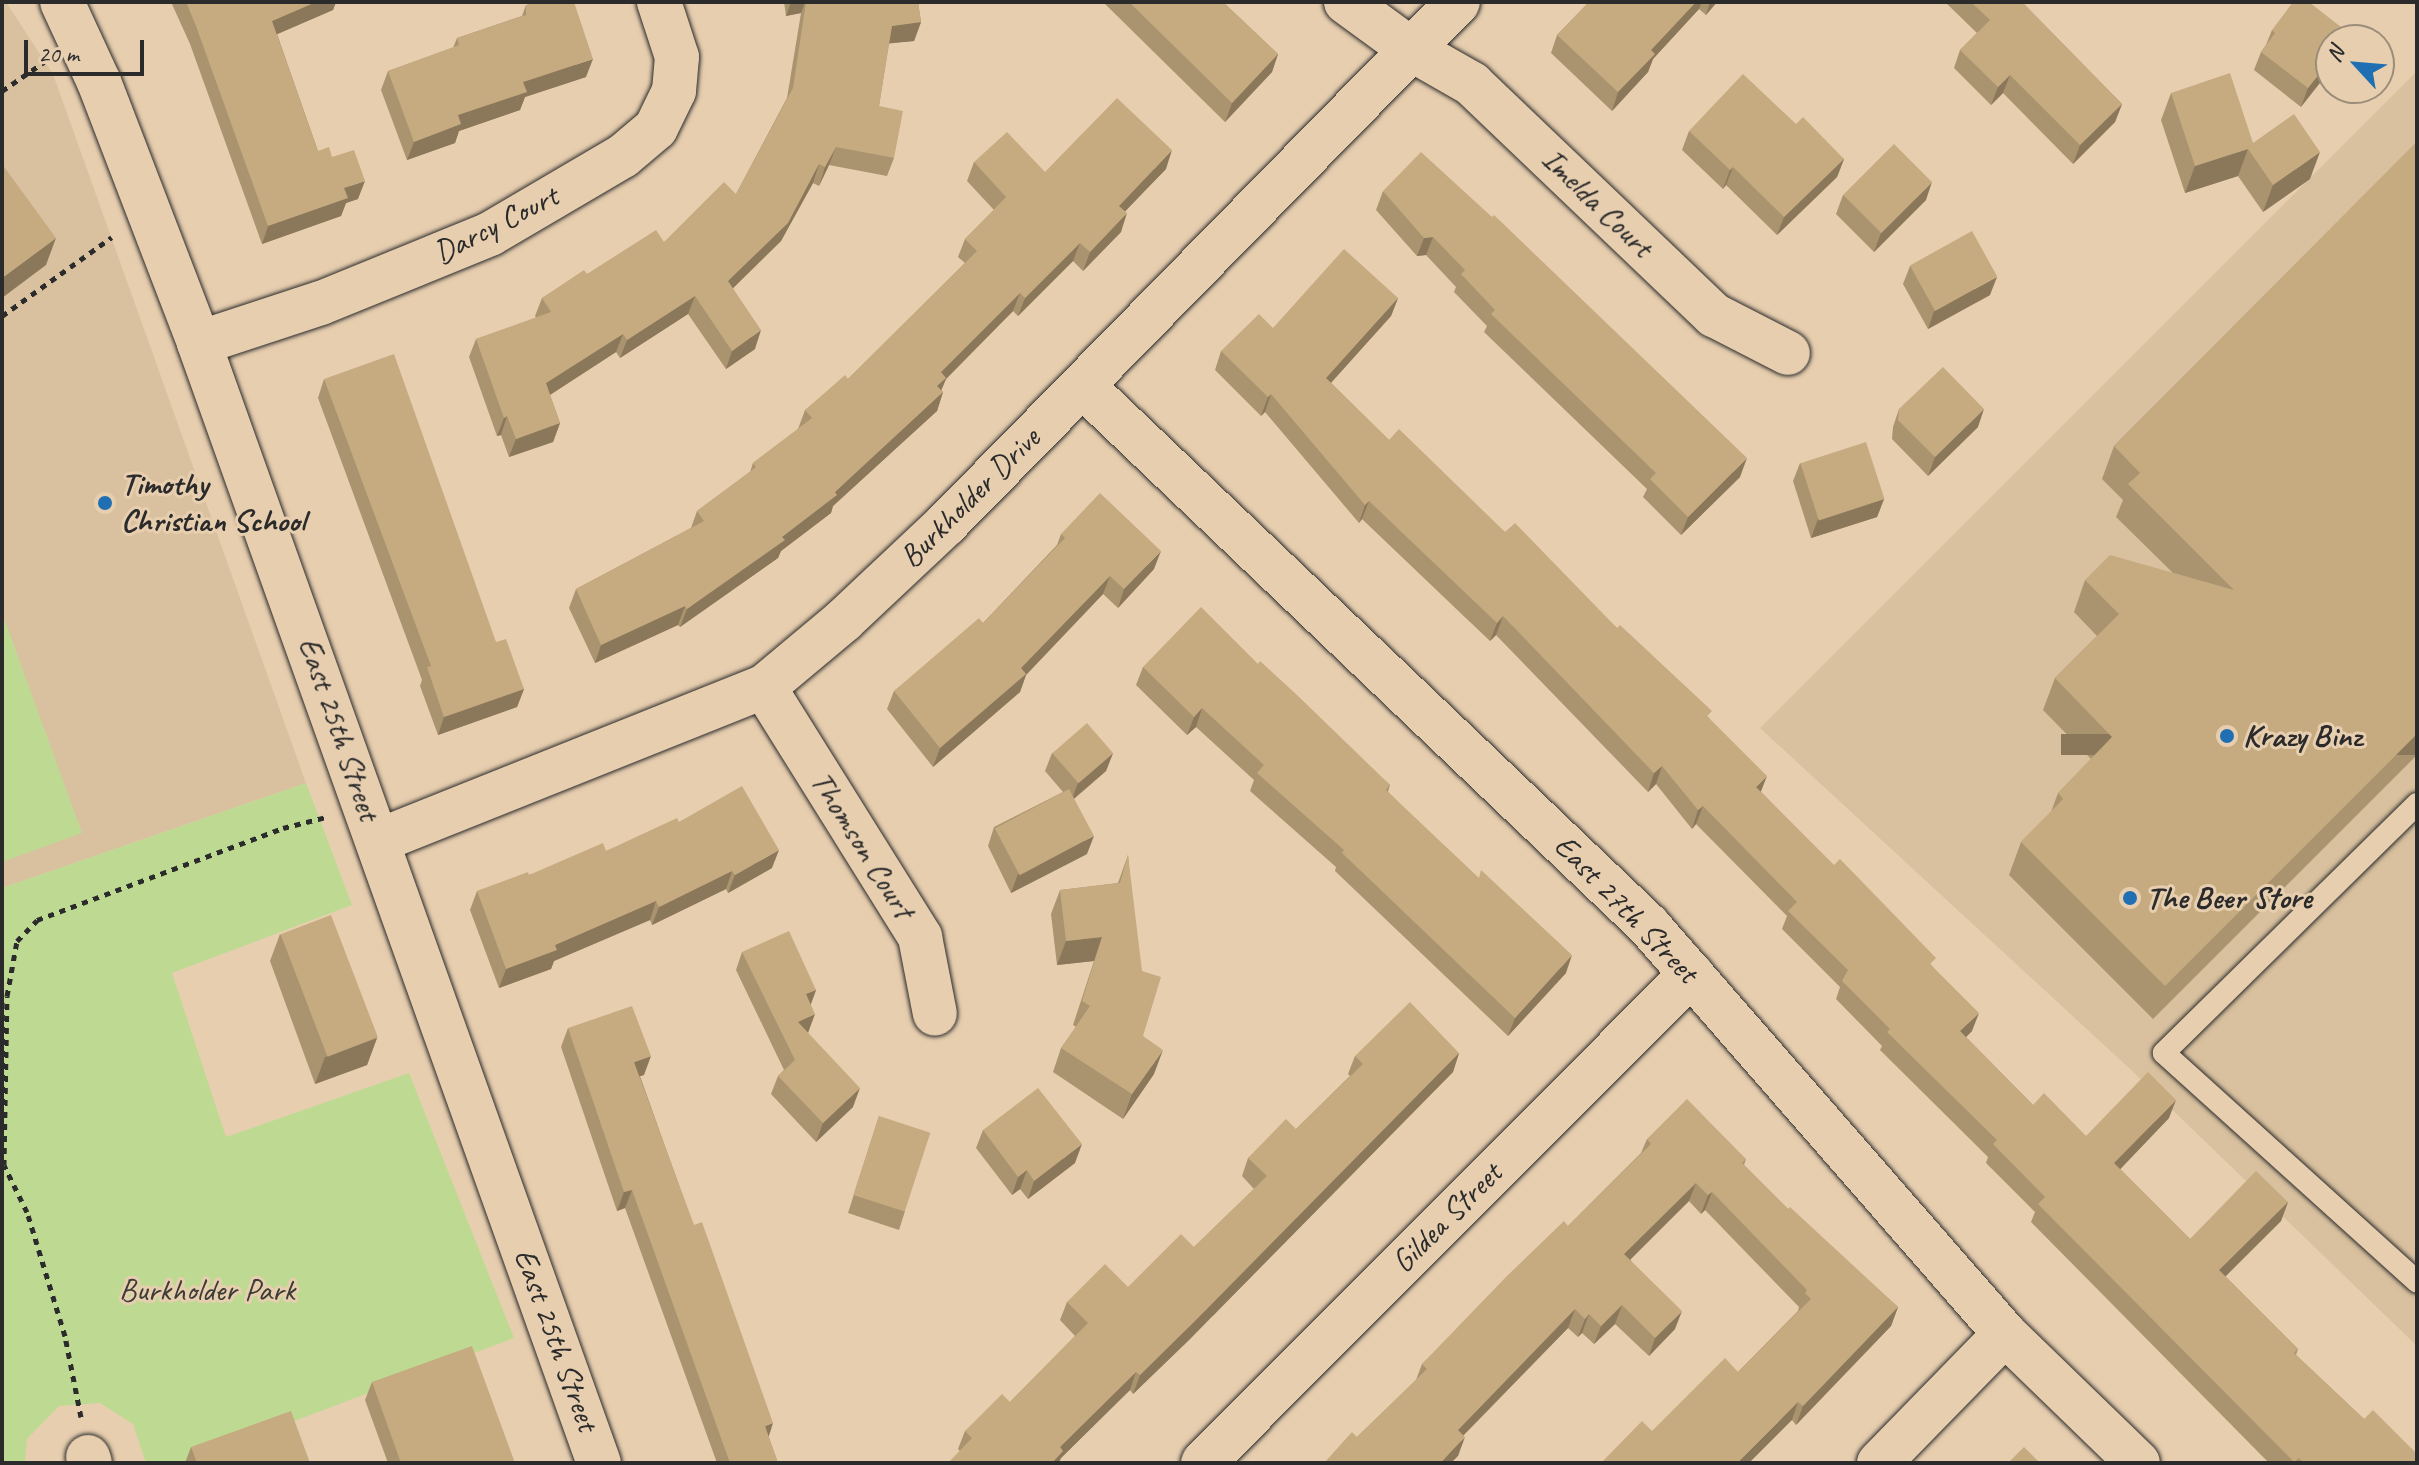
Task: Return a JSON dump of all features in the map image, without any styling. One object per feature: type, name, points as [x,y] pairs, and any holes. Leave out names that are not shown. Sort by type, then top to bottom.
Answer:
[{"type":"street","name":"East 25th Street","points":[[62,2],[85,48],[199,343],[599,1463]]},
{"type":"street","name":"Darcy Court","points":[[199,343],[321,303],[490,234],[623,156],[656,128],[674,91],[677,57],[659,2]]},
{"type":"street","points":[[1346,2],[1409,48]]},
{"type":"street","name":"Burkholder Drive","points":[[372,824],[764,687],[844,620],[946,524],[1409,48],[1458,2]]},
{"type":"street","name":"Imelda Court","points":[[1409,48],[1472,84],[1714,315],[1788,353]]},
{"type":"street","name":"East 27th Street","points":[[1083,386],[1648,925],[2005,1334],[2138,1463]]},
{"type":"street","name":"Thomson Court","points":[[764,687],[920,937],[935,1014]]},
{"type":"street","name":"Gildea Street","points":[[1203,1463],[1691,974]]},
{"type":"street","points":[[1879,1463],[2005,1334]]},
{"type":"lane","points":[[2417,804],[2164,1053],[2417,1282]]},
{"type":"path","points":[[2,316],[88,252],[151,214]]},
{"type":"path","points":[[89,1460],[65,1336],[27,1212],[3,1166],[7,996],[12,955],[25,929],[37,920],[283,828],[372,824]]},
{"type":"shaded area","name":"Timothy Christian School","points":[[2,2],[6,2],[53,74],[306,783],[2,888]]},
{"type":"shaded area","points":[[2417,71],[2417,1346],[2129,1068],[1760,728],[2384,104],[2395,104],[2395,93]]},
{"type":"green space","points":[[5,621],[82,833],[2,862],[2,622]]},
{"type":"green space","name":"Burkholder Park","points":[[306,783],[352,905],[172,973],[226,1137],[409,1073],[514,1338],[183,1463],[146,1463],[133,1424],[100,1403],[59,1406],[27,1439],[25,1463],[2,1463],[2,888]]},
{"type":"building","points":[[186,2],[316,2],[272,21],[318,151],[329,147],[332,157],[354,150],[365,181],[344,188],[348,198],[268,226]]},
{"type":"building","points":[[535,2],[574,2],[593,59],[523,82],[527,92],[458,115],[461,124],[414,142],[388,71],[459,45],[457,38],[526,15],[526,5]]},
{"type":"building","points":[[806,2],[918,2],[921,22],[892,26],[879,106],[903,111],[894,158],[836,147],[825,167],[819,164],[788,223],[728,281],[761,330],[732,351],[695,296],[627,340],[623,334],[546,383],[560,423],[516,439],[507,416],[504,418],[476,339],[551,312],[542,298],[584,270],[587,274],[656,230],[664,242],[724,182],[736,194],[793,88]]},
{"type":"building","points":[[1129,2],[1223,2],[1278,54],[1232,103]]},
{"type":"building","points":[[1589,2],[1696,2],[1651,50],[1655,54],[1618,92],[1557,35]]},
{"type":"building","points":[[1971,2],[2022,2],[2122,104],[2080,145],[2010,75],[1998,87],[1960,50],[1990,20]]},
{"type":"building","points":[[2293,2],[2309,2],[2337,24],[2315,24],[2315,79],[2308,88],[2261,52],[2275,33],[2272,30]]},
{"type":"building","points":[[2230,73],[2253,143],[2294,114],[2320,152],[2273,185],[2248,149],[2195,166],[2171,93]]},
{"type":"building","points":[[1743,74],[1796,124],[1803,117],[1844,159],[1784,217],[1733,167],[1730,170],[1689,131]]},
{"type":"building","points":[[1117,98],[1172,150],[1119,206],[1127,213],[1090,252],[1080,243],[1025,298],[1020,293],[941,372],[946,378],[937,386],[943,392],[835,492],[837,495],[782,537],[785,540],[687,609],[685,606],[601,645],[576,589],[704,521],[697,511],[756,467],[753,463],[812,418],[805,410],[845,375],[848,379],[977,251],[965,239],[1006,197],[974,162],[1007,132],[1045,172]]},
{"type":"building","points":[[2417,142],[2417,734],[2165,986],[2021,842],[2063,799],[2058,793],[2112,737],[2055,678],[2119,614],[2085,580],[2110,555],[2234,590],[2128,484],[2140,473],[2114,446]]},
{"type":"building","points":[[1894,144],[1932,182],[1881,233],[1843,195]]},
{"type":"building","points":[[1421,152],[1492,217],[1494,215],[1747,458],[1688,517],[1650,479],[1656,473],[1491,314],[1495,310],[1461,274],[1465,270],[1433,237],[1424,238],[1383,191]]},
{"type":"building","points":[[2,164],[56,238],[2,278]]},
{"type":"building","points":[[1972,231],[1997,276],[1935,311],[1910,265]]},
{"type":"building","points":[[1344,249],[1398,298],[1326,378],[1389,440],[1399,429],[1505,532],[1515,523],[1617,628],[1620,625],[1712,711],[1707,716],[1767,776],[1756,787],[1834,865],[1840,859],[1936,958],[1930,964],[1979,1013],[1960,1031],[2033,1105],[2044,1093],[2086,1136],[2148,1072],[2176,1100],[2114,1163],[2190,1239],[2256,1171],[2288,1202],[2219,1270],[2298,1349],[2294,1353],[2364,1419],[2373,1410],[2417,1454],[2417,1463],[2304,1463],[2299,1458],[2294,1462],[2038,1204],[2045,1197],[1993,1144],[1997,1140],[1887,1032],[1890,1029],[1842,981],[1848,970],[1788,911],[1797,902],[1703,806],[1698,810],[1662,766],[1654,773],[1503,616],[1497,623],[1369,501],[1365,505],[1271,394],[1268,397],[1221,351],[1259,314],[1273,328]]},
{"type":"building","points":[[394,354],[496,642],[506,639],[524,689],[444,717],[427,667],[431,666],[324,379]]},
{"type":"building","points":[[1943,367],[1984,409],[1935,457],[1898,420],[1899,409]]},
{"type":"building","points":[[1866,442],[1885,499],[1819,520],[1800,463]]},
{"type":"building","points":[[1100,493],[1161,551],[1124,589],[1110,576],[1021,668],[1026,674],[940,748],[894,691],[979,618],[983,623],[1065,538],[1061,534]]},
{"type":"building","points":[[1201,607],[1258,664],[1260,661],[1390,785],[1386,790],[1479,878],[1481,870],[1572,955],[1515,1018],[1342,853],[1344,850],[1257,773],[1264,765],[1202,708],[1194,717],[1143,667]]},
{"type":"building","points":[[1087,723],[1113,753],[1079,783],[1052,753]]},
{"type":"building","points":[[742,786],[779,850],[735,875],[732,871],[659,907],[656,901],[555,945],[557,950],[506,969],[477,891],[528,872],[529,875],[603,843],[606,851],[677,818],[679,822]]},
{"type":"building","points":[[1069,789],[1094,836],[1020,875],[995,828]]},
{"type":"building","points":[[1128,855],[1142,971],[1161,977],[1143,1036],[1163,1050],[1132,1094],[1061,1048],[1090,1006],[1082,1001],[1102,937],[1066,941],[1060,890],[1120,883]]},
{"type":"building","points":[[331,915],[378,1037],[328,1057],[281,934]]},
{"type":"building","points":[[789,931],[816,990],[806,994],[815,1014],[798,1022],[860,1088],[823,1123],[778,1076],[795,1060],[742,952]]},
{"type":"building","points":[[1410,1002],[1459,1053],[1195,1321],[1140,1375],[1136,1372],[1060,1447],[1063,1451],[1052,1463],[948,1463],[972,1438],[965,1431],[1002,1394],[1010,1402],[1088,1323],[1067,1302],[1105,1264],[1128,1287],[1181,1234],[1194,1247],[1267,1176],[1248,1158],[1286,1119],[1296,1129],[1363,1064],[1355,1056]]},
{"type":"building","points":[[632,1006],[651,1056],[634,1062],[694,1225],[702,1222],[773,1423],[765,1426],[778,1463],[730,1463],[632,1190],[624,1192],[568,1028]]},
{"type":"building","points":[[1038,1088],[1082,1144],[1034,1181],[1027,1170],[1018,1177],[983,1130]]},
{"type":"building","points":[[1687,1099],[1746,1159],[1742,1163],[1788,1209],[1790,1207],[1898,1307],[1803,1406],[1798,1402],[1737,1463],[1601,1463],[1642,1421],[1652,1431],[1725,1358],[1738,1372],[1811,1299],[1805,1293],[1807,1290],[1712,1192],[1708,1195],[1696,1183],[1624,1254],[1682,1311],[1655,1338],[1622,1305],[1601,1326],[1589,1314],[1585,1319],[1575,1309],[1458,1430],[1465,1437],[1440,1463],[1324,1463],[1352,1432],[1357,1437],[1427,1369],[1422,1364],[1564,1221],[1568,1226],[1651,1144],[1647,1139]]},
{"type":"building","points":[[879,1116],[930,1133],[905,1212],[853,1195]]},
{"type":"building","points":[[472,1346],[515,1463],[401,1463],[372,1382]]},
{"type":"building","points":[[291,1411],[310,1463],[197,1463],[191,1447]]},
{"type":"building","points":[[2024,1447],[2040,1463],[2008,1463]]},
{"type":"place","name":"Timothy Christian School","points":[[105,503]]},
{"type":"place","name":"Krazy Binz","points":[[2227,736]]},
{"type":"place","name":"The Beer Store","points":[[2130,898]]}]
